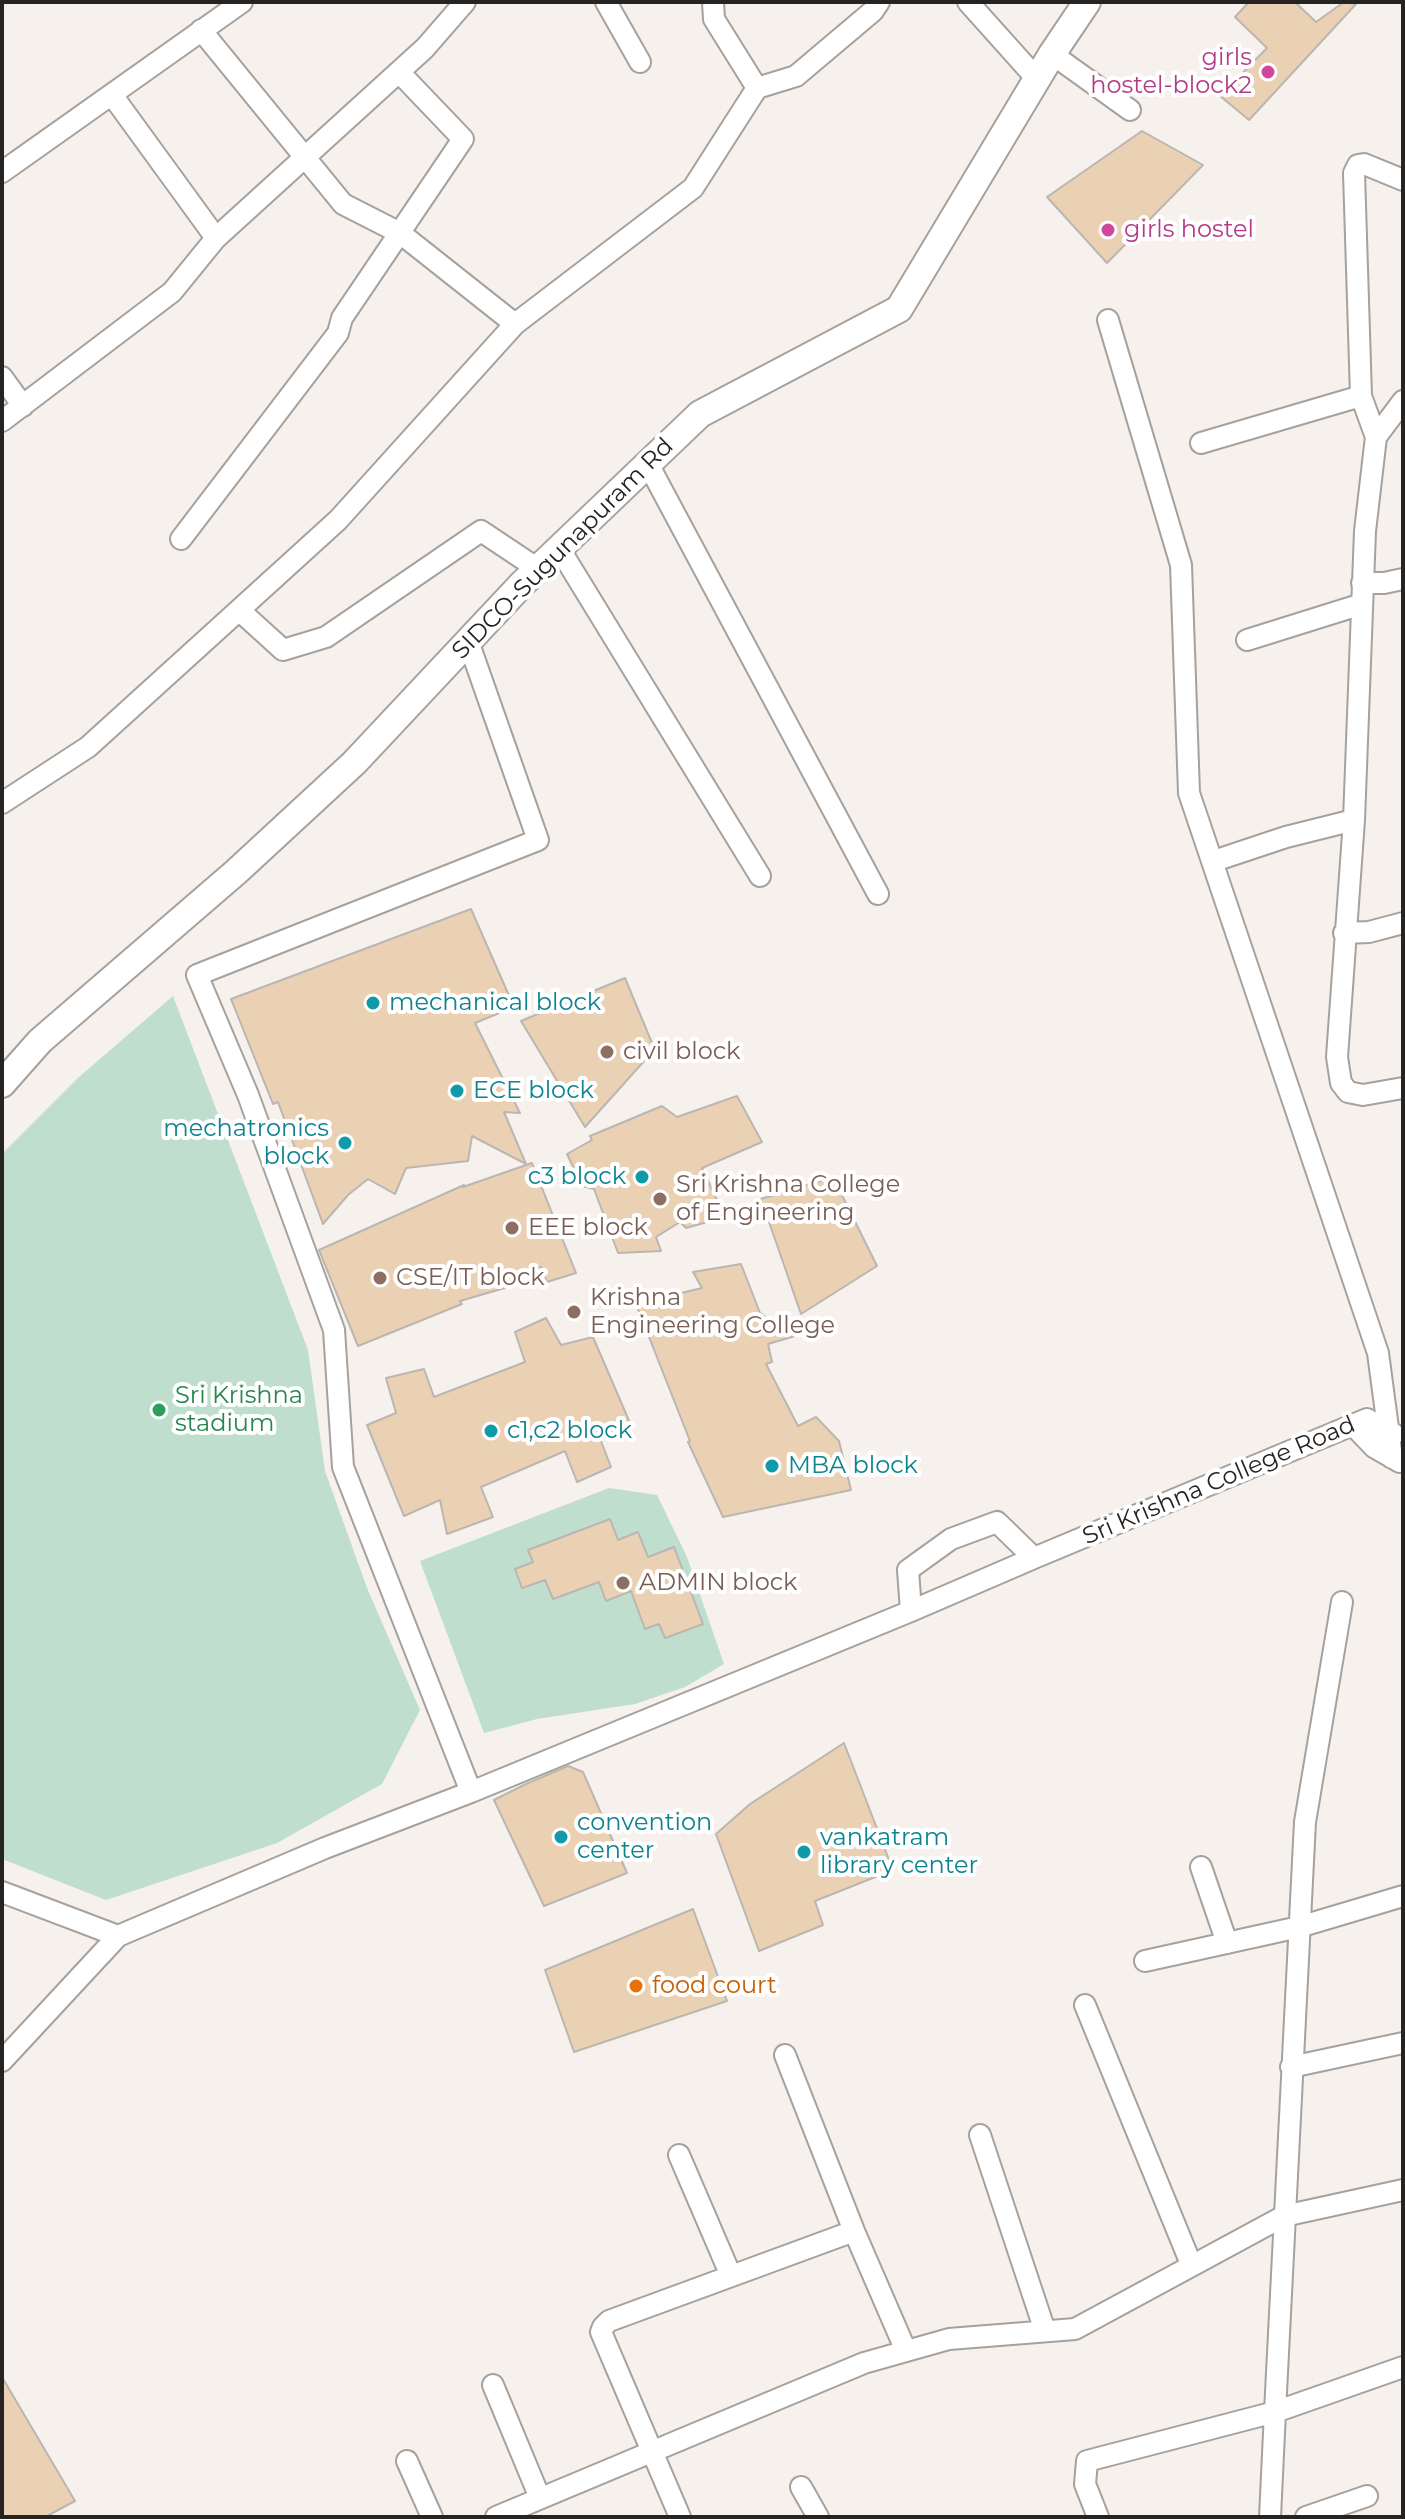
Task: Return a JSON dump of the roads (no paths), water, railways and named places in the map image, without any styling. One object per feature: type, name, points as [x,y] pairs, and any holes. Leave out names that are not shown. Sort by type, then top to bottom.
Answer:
[{"type":"street","points":[[2,172],[242,2]]},
{"type":"street","points":[[2,421],[172,292],[216,238],[425,48],[465,2]]},
{"type":"street","points":[[606,2],[640,62]]},
{"type":"street","points":[[713,2],[714,19],[757,88]]},
{"type":"street","points":[[2,803],[88,747],[338,520],[515,324],[693,188],[757,88],[796,76],[873,11],[879,2]]},
{"type":"street","points":[[968,2],[1037,79]]},
{"type":"street","name":"SIDCO-Sugunapuram Rd","points":[[2,1084],[40,1041],[236,872],[354,763],[538,569],[700,414],[899,309],[1052,54],[1087,2]]},
{"type":"street","points":[[201,30],[343,204],[400,233],[515,324]]},
{"type":"street","points":[[1052,54],[1130,110]]},
{"type":"street","points":[[181,539],[338,333],[342,318],[463,139],[399,72]]},
{"type":"street","points":[[112,95],[216,238]]},
{"type":"street","points":[[1403,180],[1364,164],[1358,165],[1354,173],[1361,396],[1376,437],[1365,531],[1354,820],[1337,1057],[1341,1083],[1348,1092],[1363,1095],[1403,1088]]},
{"type":"street","points":[[1108,320],[1181,565],[1189,793],[1378,1353],[1396,1448]]},
{"type":"street","points":[[2,377],[23,406]]},
{"type":"street","points":[[1376,437],[1401,403],[1403,384]]},
{"type":"street","points":[[1201,443],[1361,396]]},
{"type":"street","points":[[648,464],[878,894]]},
{"type":"street","points":[[239,610],[283,650],[326,637],[481,531],[538,569]]},
{"type":"street","points":[[559,548],[760,876]]},
{"type":"street","points":[[1247,640],[1384,583],[1403,579]]},
{"type":"street","points":[[468,641],[538,840],[197,975],[248,1095],[334,1330],[343,1467],[471,1792]]},
{"type":"street","points":[[1223,858],[1286,837],[1354,820]]},
{"type":"street","points":[[1344,933],[1369,932],[1403,923]]},
{"type":"street","name":"Sri Krishna College Road","points":[[118,1936],[325,1848],[471,1792],[911,1611],[1367,1419],[1396,1448]]},
{"type":"street","points":[[911,1611],[908,1570],[951,1539],[997,1522],[1034,1558]]},
{"type":"street","points":[[1270,2517],[1305,1822],[1342,1602]]},
{"type":"street","points":[[1201,1867],[1227,1943]]},
{"type":"street","points":[[2,1892],[118,1936],[2,2061]]},
{"type":"street","points":[[1145,1961],[1299,1927],[1403,1896]]},
{"type":"street","points":[[1085,2005],[1191,2264]]},
{"type":"street","points":[[1291,2067],[1403,2043]]},
{"type":"street","points":[[785,2055],[854,2231],[906,2351]]},
{"type":"street","points":[[980,2135],[1045,2331]]},
{"type":"street","points":[[679,2155],[731,2276]]},
{"type":"street","points":[[496,2517],[864,2363],[949,2339],[1075,2329],[1284,2216],[1403,2190]]},
{"type":"street","points":[[680,2517],[601,2332],[603,2327],[609,2321],[854,2231]]},
{"type":"street","points":[[1098,2517],[1085,2484],[1087,2461],[1275,2412],[1403,2367]]},
{"type":"street","points":[[493,2385],[540,2498]]},
{"type":"street","points":[[407,2461],[432,2517]]},
{"type":"street","points":[[801,2487],[818,2517]]},
{"type":"street","points":[[1306,2517],[1367,2496]]},
{"type":"place","name":"girls hostel-block2","points":[[1268,72]]},
{"type":"place","name":"girls hostel","points":[[1108,230]]},
{"type":"place","name":"mechanical block","points":[[373,1003]]},
{"type":"place","name":"civil block","points":[[607,1052]]},
{"type":"place","name":"ECE block","points":[[457,1091]]},
{"type":"place","name":"mechatronics block","points":[[345,1143]]},
{"type":"place","name":"c3 block","points":[[642,1177]]},
{"type":"place","name":"Sri Krishna College of Engineering","points":[[660,1199]]},
{"type":"place","name":"EEE block","points":[[512,1228]]},
{"type":"place","name":"CSE/IT block","points":[[380,1278]]},
{"type":"place","name":"Krishna Engineering College","points":[[574,1312]]},
{"type":"place","name":"Sri Krishna stadium","points":[[159,1410]]},
{"type":"place","name":"c1,c2 block","points":[[491,1431]]},
{"type":"place","name":"MBA block","points":[[772,1466]]},
{"type":"place","name":"ADMIN block","points":[[623,1583]]},
{"type":"place","name":"convention center","points":[[561,1837]]},
{"type":"place","name":"vankatram library center","points":[[804,1852]]},
{"type":"place","name":"food court","points":[[636,1986]]}]
